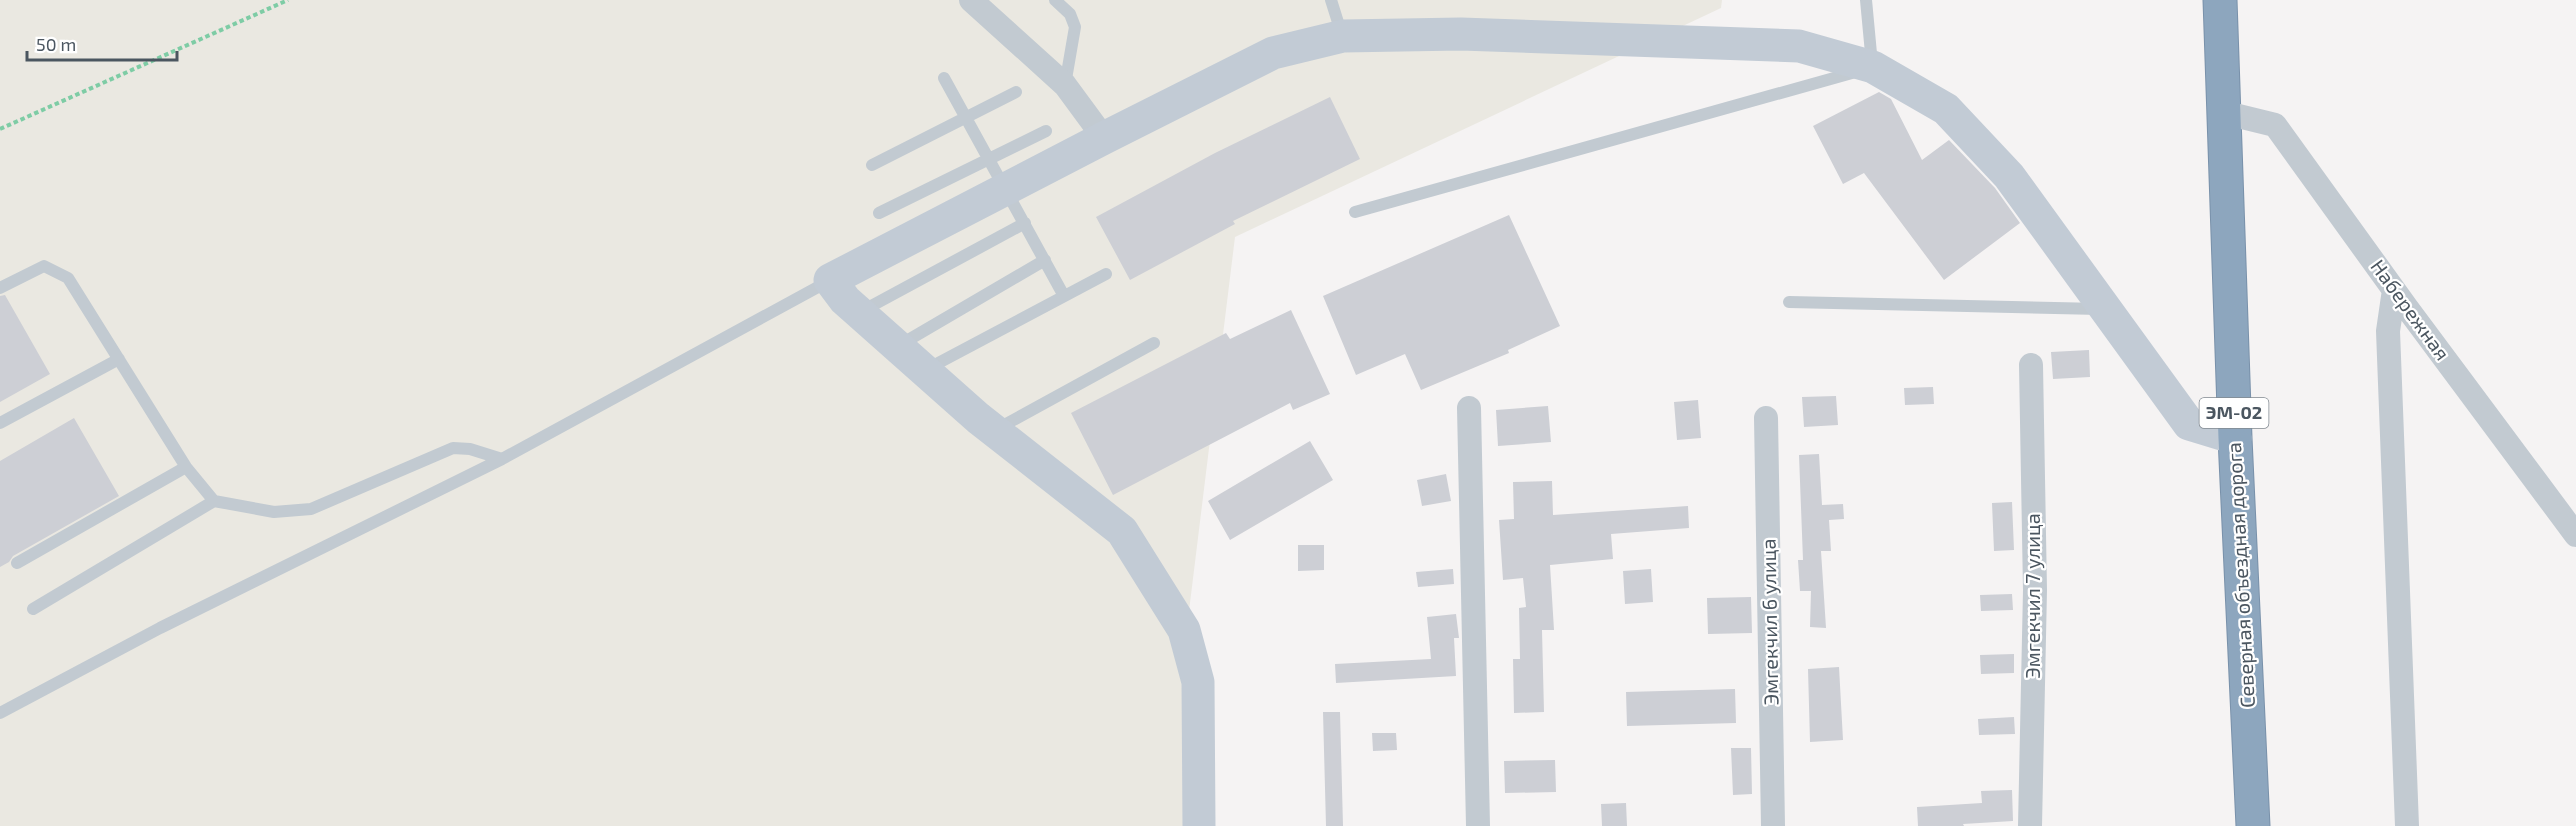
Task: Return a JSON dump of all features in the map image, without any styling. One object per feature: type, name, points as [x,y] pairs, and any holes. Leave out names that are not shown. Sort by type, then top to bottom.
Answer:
[{"type":"highway","name":"Северная объездная дорога","points":[[2220,0],[2226,113],[2235,438],[2253,826]]},
{"type":"street","points":[[971,0],[1065,85],[1104,138]]},
{"type":"street","points":[[1199,826],[1198,682],[1184,630],[1122,531],[993,431],[845,300],[830,280],[1274,53],[1342,36],[1461,34],[1799,46],[1873,67],[1946,109],[2009,176],[2189,424],[2235,438]]},
{"type":"street","name":"Набережная","points":[[2226,113],[2276,125],[2394,290],[2576,535]]},
{"type":"street","points":[[2394,290],[2388,331],[2407,826]]},
{"type":"street","name":"Эмгекчил 7 улица","points":[[2030,826],[2035,590],[2031,366]]},
{"type":"street","points":[[1469,408],[1478,826]]},
{"type":"street","name":"Эмгекчил 6 улица","points":[[1766,418],[1773,826]]},
{"type":"lane","points":[[1055,0],[1070,14],[1075,27],[1065,85]]},
{"type":"lane","points":[[1331,0],[1342,36]]},
{"type":"lane","points":[[1355,212],[1873,67],[1866,0]]},
{"type":"lane","points":[[944,78],[1064,296]]},
{"type":"lane","points":[[872,165],[1016,92]]},
{"type":"lane","points":[[879,213],[1046,131]]},
{"type":"lane","points":[[860,312],[1025,223]]},
{"type":"lane","points":[[897,346],[1044,260]]},
{"type":"lane","points":[[0,288],[44,266],[68,278],[186,467],[214,501],[274,512],[311,509],[453,448],[470,449],[502,459]]},
{"type":"lane","points":[[924,370],[1106,274]]},
{"type":"lane","points":[[0,713],[160,628],[502,459],[830,280]]},
{"type":"lane","points":[[1789,302],[2105,309]]},
{"type":"lane","points":[[993,431],[1154,343]]},
{"type":"lane","points":[[0,423],[119,359]]},
{"type":"lane","points":[[16,563],[186,467]]},
{"type":"lane","points":[[33,609],[214,501]]},
{"type":"path","points":[[0,129],[288,0]]},
{"type":"shaded area","points":[[0,0],[1722,0],[1721,8],[1235,237],[1189,611],[1185,826],[0,826]]},
{"type":"building","points":[[1879,92],[1891,99],[1922,160],[1949,140],[1995,188],[2020,223],[1944,280],[1864,173],[1843,184],[1813,126]]},
{"type":"building","points":[[1330,97],[1360,159],[1233,221],[1235,224],[1130,280],[1096,217],[1215,153]]},
{"type":"building","points":[[1509,215],[1560,326],[1508,350],[1509,353],[1421,390],[1405,354],[1356,375],[1323,296]]},
{"type":"building","points":[[5,295],[50,374],[0,402],[0,296]]},
{"type":"building","points":[[1291,310],[1330,394],[1293,410],[1290,403],[1113,495],[1071,413],[1226,333],[1230,339]]},
{"type":"building","points":[[2089,350],[2090,377],[2053,379],[2051,352]]},
{"type":"building","points":[[1933,387],[1934,404],[1905,405],[1904,388]]},
{"type":"building","points":[[1836,396],[1838,425],[1804,427],[1802,397]]},
{"type":"building","points":[[1698,400],[1701,438],[1677,440],[1674,402]]},
{"type":"building","points":[[1548,406],[1551,442],[1498,446],[1496,410]]},
{"type":"building","points":[[74,418],[119,496],[13,556],[9,562],[0,567],[0,461]]},
{"type":"building","points":[[1310,441],[1333,480],[1230,540],[1208,501]]},
{"type":"building","points":[[1819,454],[1822,505],[1843,504],[1844,519],[1829,520],[1831,551],[1821,551],[1826,628],[1810,627],[1811,591],[1800,591],[1798,560],[1803,560],[1799,455]]},
{"type":"building","points":[[1446,474],[1451,501],[1422,506],[1417,480]]},
{"type":"building","points":[[1552,481],[1553,515],[1688,506],[1689,528],[1611,534],[1613,559],[1550,565],[1554,630],[1542,630],[1544,712],[1514,713],[1513,659],[1520,659],[1519,608],[1526,607],[1523,578],[1503,580],[1499,520],[1514,519],[1513,482]]},
{"type":"building","points":[[2012,502],[2014,550],[1994,551],[1992,503]]},
{"type":"building","points":[[1298,545],[1324,545],[1324,570],[1298,571]]},
{"type":"building","points":[[1453,569],[1454,584],[1418,587],[1416,572]]},
{"type":"building","points":[[1651,569],[1653,602],[1625,604],[1623,571]]},
{"type":"building","points":[[2012,594],[2013,610],[1981,611],[1980,595]]},
{"type":"building","points":[[1751,597],[1752,633],[1708,634],[1707,598]]},
{"type":"building","points":[[1456,614],[1459,638],[1454,638],[1456,676],[1336,683],[1335,664],[1431,659],[1427,617]]},
{"type":"building","points":[[2014,654],[2014,673],[1981,674],[1980,655]]},
{"type":"building","points":[[1839,667],[1843,740],[1810,742],[1808,669]]},
{"type":"building","points":[[1735,689],[1736,723],[1627,726],[1626,692]]},
{"type":"building","points":[[1323,712],[1340,712],[1343,826],[1326,826]]},
{"type":"building","points":[[2014,717],[2015,734],[1979,735],[1978,719]]},
{"type":"building","points":[[1372,733],[1396,733],[1397,750],[1373,751]]},
{"type":"building","points":[[1731,748],[1751,748],[1752,794],[1733,795]]},
{"type":"building","points":[[1555,760],[1556,792],[1505,793],[1504,761]]},
{"type":"building","points":[[2012,790],[2013,821],[1963,824],[1964,826],[1918,826],[1917,807],[1982,803],[1981,791]]},
{"type":"building","points":[[1626,803],[1627,826],[1602,826],[1601,804]]}]
